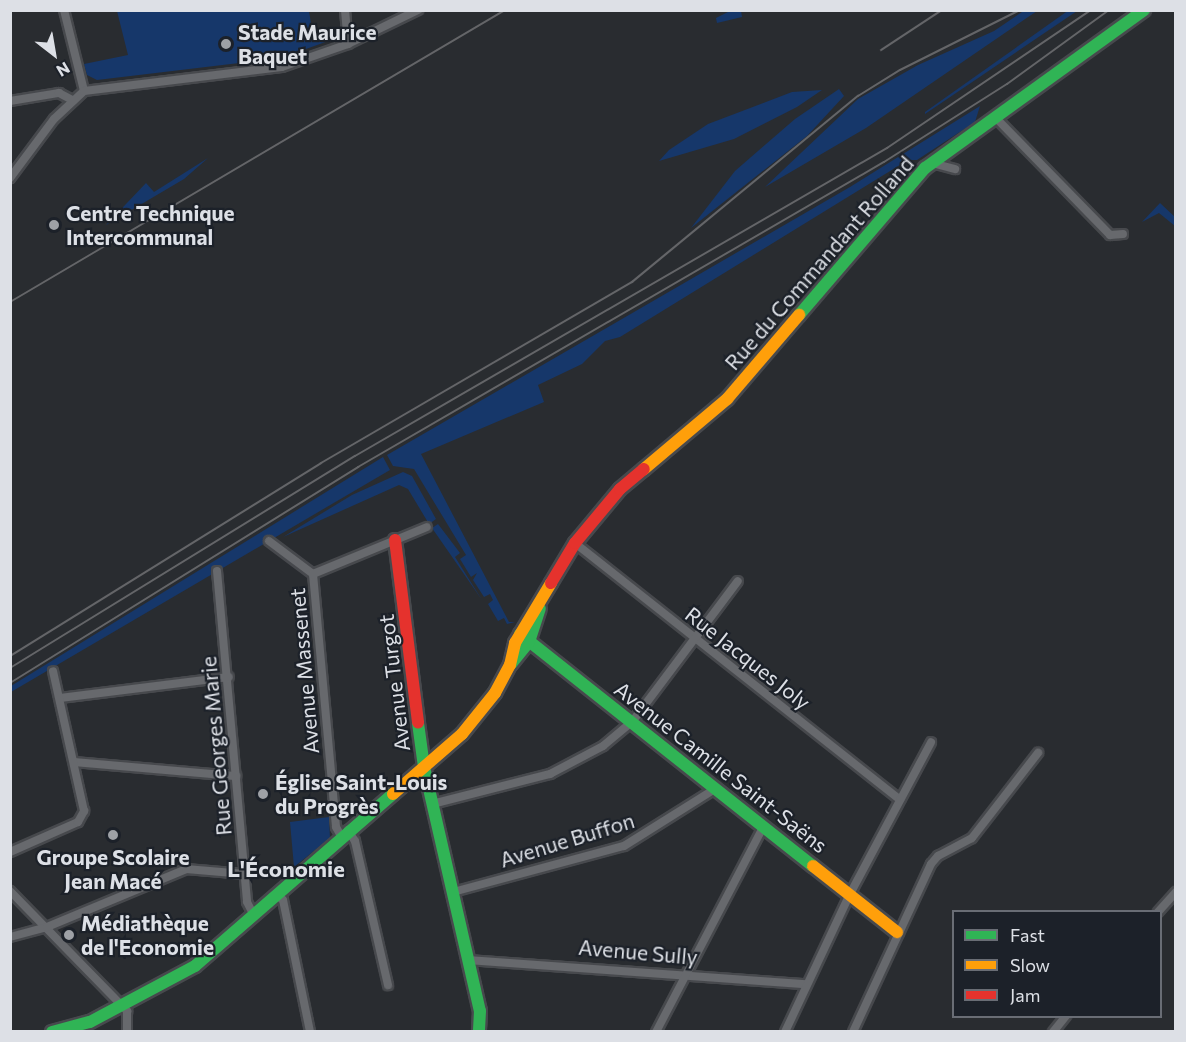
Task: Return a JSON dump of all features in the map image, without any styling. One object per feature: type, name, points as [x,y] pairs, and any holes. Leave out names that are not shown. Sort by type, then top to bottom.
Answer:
[{"type":"street","points":[[64,10],[84,91]]},
{"type":"street","points":[[345,10],[348,44]]},
{"type":"street","points":[[10,178],[72,100],[84,91],[250,74],[282,67],[348,44],[418,10]]},
{"type":"street","name":"Rue du Commandant Rolland","points":[[52,1032],[90,1022],[195,966],[254,916],[344,833],[424,767],[478,718],[525,638],[539,620],[540,605],[575,543],[620,489],[727,399],[895,200],[932,163],[1144,10]]},
{"type":"street","points":[[10,101],[59,93],[72,100]]},
{"type":"street","points":[[995,117],[1110,235],[1123,234]]},
{"type":"street","points":[[932,163],[955,169]]},
{"type":"street","points":[[269,541],[313,574],[427,527]]},
{"type":"street","name":"Avenue Turgot","points":[[395,540],[424,767],[480,1011],[479,1032]]},
{"type":"street","name":"Rue Jacques Joly","points":[[575,543],[900,800]]},
{"type":"street","name":"Rue Georges Marie","points":[[217,571],[229,677],[248,911],[254,916]]},
{"type":"street","name":"Avenue Massenet","points":[[313,574],[336,827],[355,841],[388,985]]},
{"type":"street","points":[[432,804],[550,774],[603,746],[632,722],[738,581]]},
{"type":"street","name":"Avenue Camille Saint-Saëns","points":[[525,638],[715,789],[765,825],[897,932]]},
{"type":"street","points":[[10,852],[82,818],[84,812],[75,762],[53,671]]},
{"type":"street","points":[[60,698],[229,677]]},
{"type":"street","points":[[785,1032],[805,984],[850,894],[932,742]]},
{"type":"street","points":[[853,1032],[897,932],[938,856],[972,838],[1038,753]]},
{"type":"street","points":[[75,762],[236,776]]},
{"type":"street","name":"Avenue Buffon","points":[[453,892],[631,843],[715,789]]},
{"type":"street","points":[[656,1032],[765,825]]},
{"type":"street","points":[[10,937],[47,927],[186,868],[245,874]]},
{"type":"street","points":[[10,891],[122,1004],[127,1011],[127,1032]]},
{"type":"street","points":[[1160,910],[1176,892]]},
{"type":"street","points":[[276,894],[283,900],[310,1032]]},
{"type":"street","name":"Avenue Sully","points":[[468,960],[805,984]]},
{"type":"street","points":[[1053,1032],[1065,1018]]},
{"type":"shaded area","points":[[1025,10],[1037,11],[866,128],[765,187],[858,99],[918,65],[994,31]]},
{"type":"shaded area","points":[[1069,10],[1077,11],[925,114],[925,112]]},
{"type":"shaded area","name":"Stade Maurice Baquet","points":[[117,11],[309,11],[312,30],[341,29],[342,36],[281,58],[97,80],[87,75],[84,64],[128,55]]},
{"type":"shaded area","points":[[730,11],[741,11],[742,17],[717,23],[716,18]]},
{"type":"shaded area","points":[[839,89],[844,96],[807,136],[691,228],[735,171],[795,119]]},
{"type":"shaded area","points":[[822,90],[797,107],[734,139],[659,161],[669,150],[708,124],[792,92]]},
{"type":"shaded area","points":[[980,106],[975,122],[917,160],[908,160],[620,337],[605,341],[582,364],[538,385],[544,402],[421,454],[509,622],[515,622],[507,624],[504,618],[498,621],[488,604],[493,600],[490,594],[484,597],[473,580],[477,573],[471,577],[460,559],[466,555],[414,469],[393,466],[387,455],[850,187]]},
{"type":"shaded area","points":[[208,158],[184,179],[106,225],[146,183],[154,192]]},
{"type":"shaded area","points":[[1160,203],[1175,217],[1175,226],[1159,213],[1142,222]]},
{"type":"shaded area","points":[[383,457],[390,470],[11,692],[11,686]]},
{"type":"shaded area","points":[[403,472],[412,476],[436,519],[429,524],[408,489],[399,485],[283,537],[352,495]]},
{"type":"shaded area","points":[[438,524],[460,553],[455,557],[482,600],[432,528]]},
{"type":"shaded area","points":[[329,817],[330,838],[294,867],[290,822]]},
{"type":"railway","points":[[10,302],[505,10]]},
{"type":"railway","points":[[881,50],[942,10]]},
{"type":"railway","points":[[10,656],[321,463],[632,282],[858,96],[900,70],[1020,10]]},
{"type":"railway","points":[[10,668],[355,456],[887,148],[1091,10]]},
{"type":"railway","points":[[10,683],[358,467],[884,162],[1007,84],[1109,10]]},
{"type":"traffic: fast","points":[[799,315],[925,168],[1144,10]]},
{"type":"traffic: fast","points":[[511,664],[529,642],[540,609]]},
{"type":"traffic: fast","points":[[520,634],[813,866]]},
{"type":"traffic: fast","points":[[418,723],[424,767],[480,1011],[479,1032]]},
{"type":"traffic: fast","points":[[52,1032],[90,1022],[195,966],[393,794]]},
{"type":"traffic: slow","points":[[644,469],[727,399],[799,315]]},
{"type":"traffic: slow","points":[[393,794],[462,734],[495,693],[510,665],[515,643],[551,583]]},
{"type":"traffic: slow","points":[[813,866],[897,932]]},
{"type":"traffic: jam","points":[[551,583],[575,543],[620,489],[644,469]]},
{"type":"traffic: jam","points":[[395,540],[418,723]]},
{"type":"place","name":"Stade Maurice Baquet","points":[[226,44]]},
{"type":"place","name":"Centre Technique Intercommunal","points":[[54,225]]},
{"type":"place","name":"Église Saint-Louis du Progrès","points":[[263,794]]},
{"type":"place","name":"Groupe Scolaire Jean Macé","points":[[113,835]]},
{"type":"place","name":"Médiathèque de l'Economie","points":[[69,935]]},
{"type":"district","name":"L'Économie","points":[[286,869]]}]
